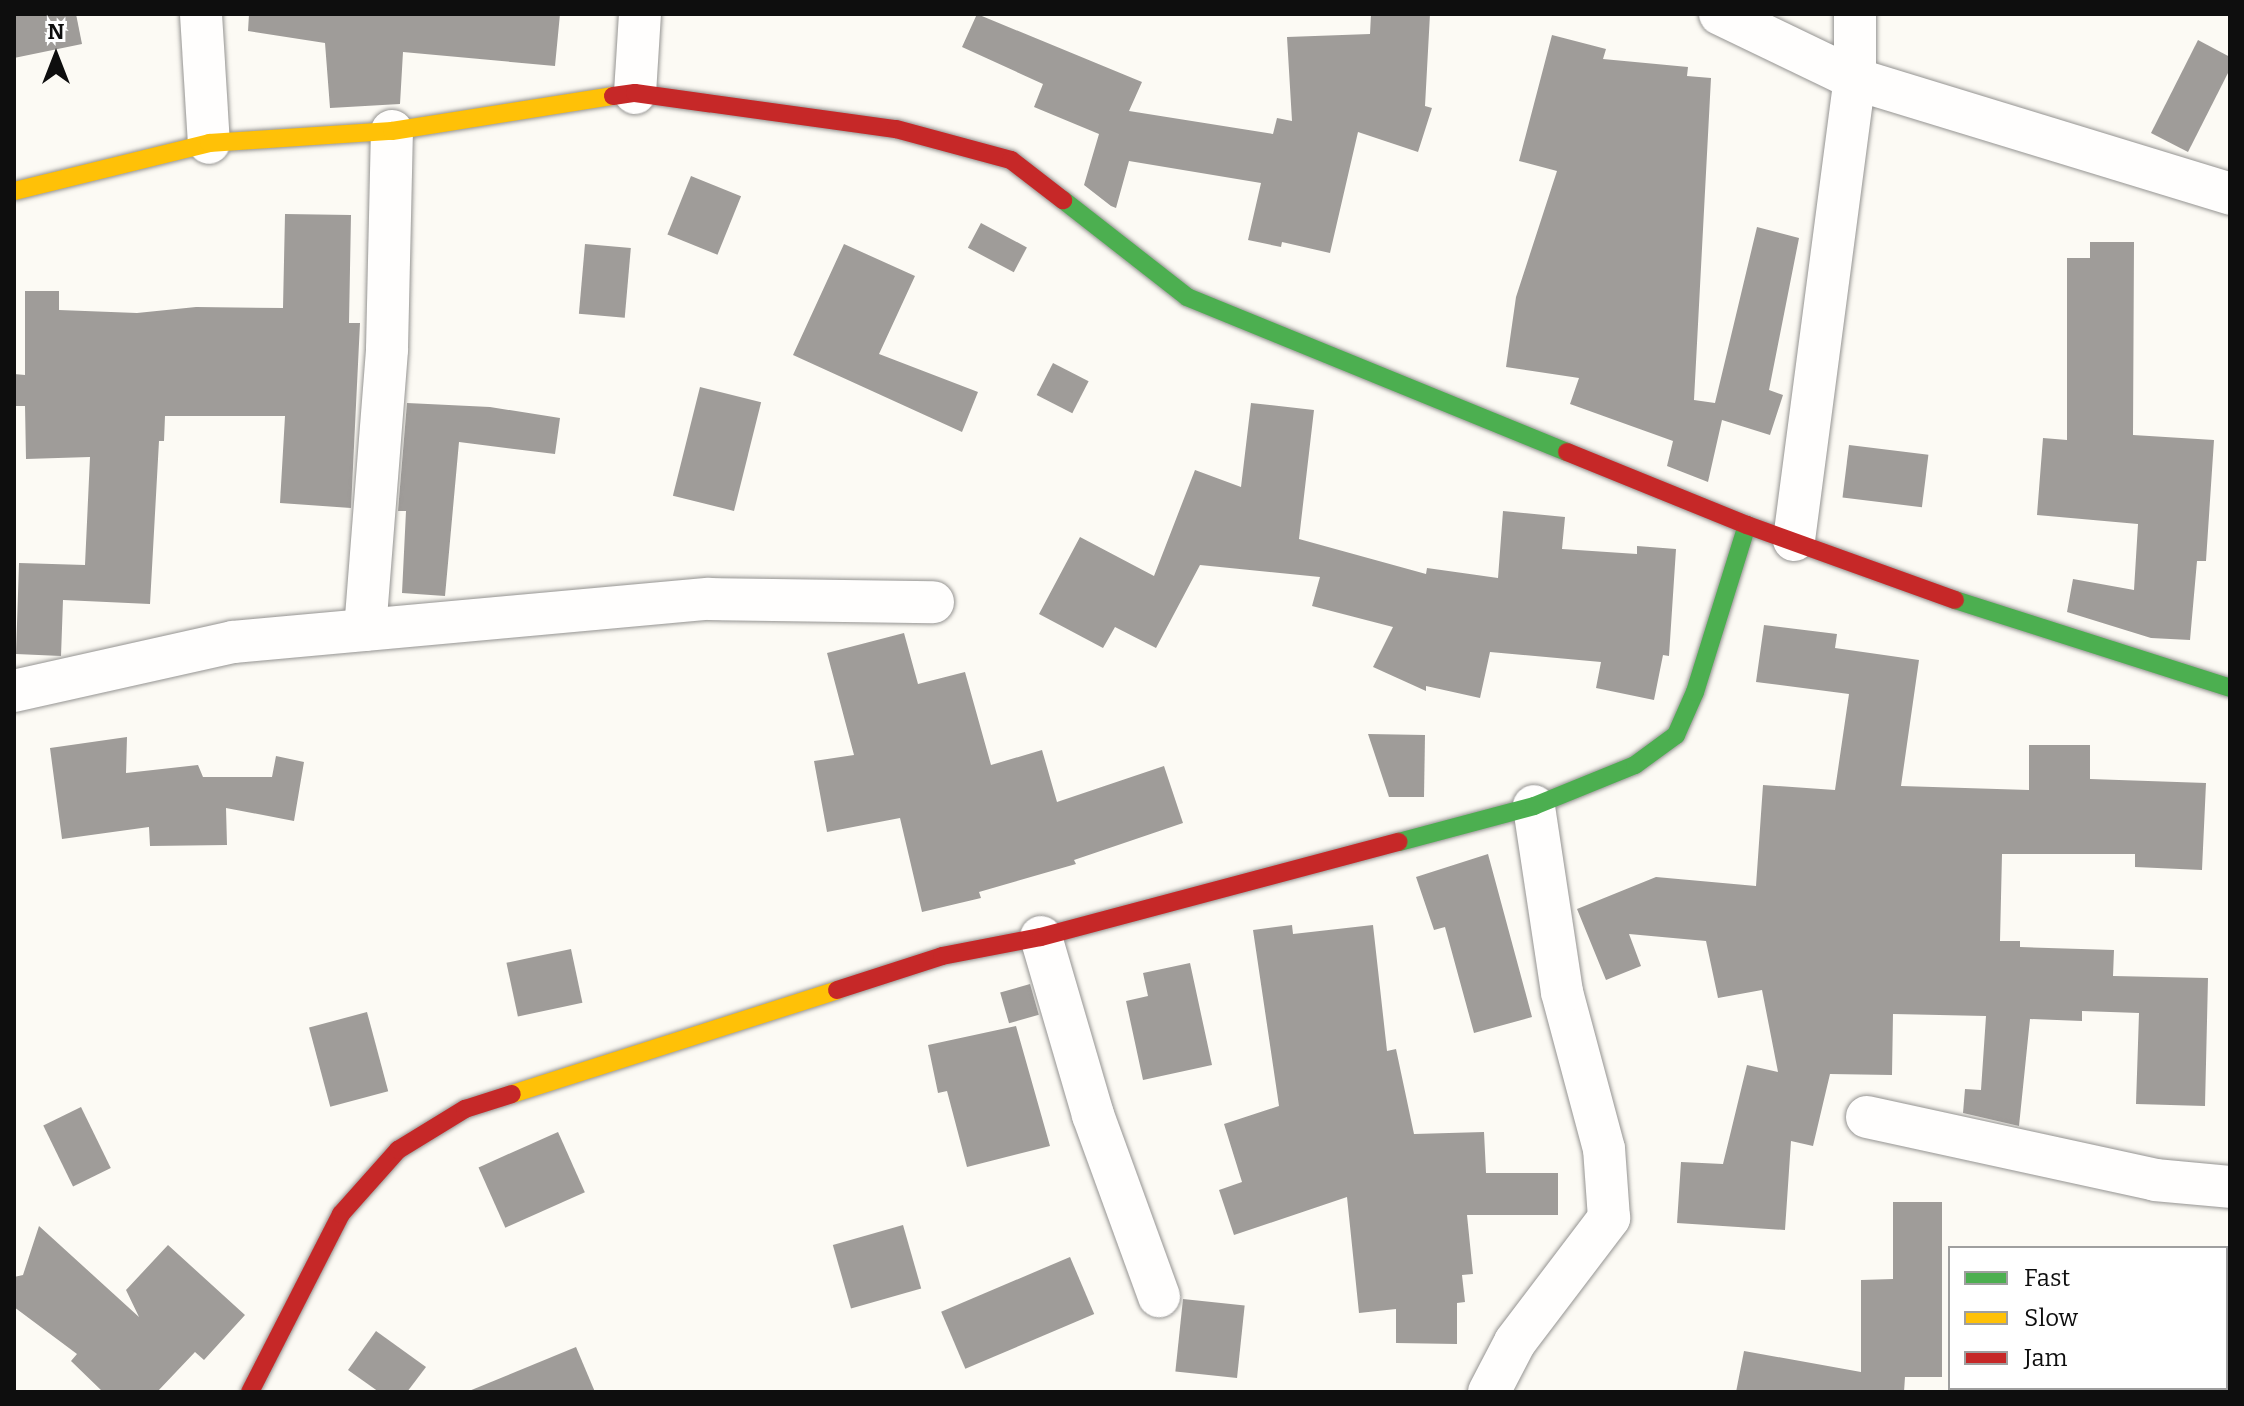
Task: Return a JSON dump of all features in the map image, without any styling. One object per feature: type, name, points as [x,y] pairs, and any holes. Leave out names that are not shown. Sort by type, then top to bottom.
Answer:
[{"type":"street","points":[[201,14],[209,143]]},
{"type":"street","points":[[635,93],[640,14]]},
{"type":"street","points":[[1720,14],[1855,79],[2230,194]]},
{"type":"street","points":[[1794,540],[1855,79],[1855,14]]},
{"type":"street","points":[[14,191],[209,143],[392,131],[635,93],[896,129],[1011,160],[1187,297],[1747,525],[2034,628],[2230,688]]},
{"type":"street","points":[[365,630],[387,349],[392,131]]},
{"type":"street","points":[[250,1392],[341,1214],[398,1150],[465,1109],[942,956],[1041,937],[1534,806],[1635,765],[1676,735],[1695,692],[1747,525]]},
{"type":"street","points":[[14,691],[233,642],[709,599],[933,602]]},
{"type":"street","points":[[1489,1392],[1515,1342],[1609,1218],[1604,1149],[1562,992],[1534,806]]},
{"type":"street","points":[[1041,937],[1093,1115],[1159,1296]]},
{"type":"street","points":[[1867,1117],[2155,1180],[2230,1187]]},
{"type":"building","points":[[14,14],[76,14],[82,44],[14,58]]},
{"type":"building","points":[[249,14],[560,14],[555,66],[403,52],[400,104],[330,108],[325,43],[248,31]]},
{"type":"building","points":[[977,14],[1142,82],[1129,111],[1273,134],[1277,118],[1292,121],[1287,37],[1370,34],[1371,14],[1430,14],[1425,106],[1432,108],[1418,152],[1358,132],[1330,253],[1282,242],[1281,247],[1248,240],[1261,183],[1129,161],[1116,208],[1111,206],[1084,185],[1099,134],[1034,107],[1043,84],[962,47]]},
{"type":"building","points":[[1552,35],[1606,49],[1603,59],[1688,67],[1687,76],[1711,78],[1694,400],[1715,403],[1757,227],[1799,238],[1769,390],[1783,395],[1770,435],[1722,420],[1708,482],[1667,466],[1673,441],[1570,404],[1579,378],[1506,367],[1516,297],[1557,171],[1519,161]]},
{"type":"building","points":[[2198,40],[2230,57],[2230,69],[2188,152],[2151,133]]},
{"type":"building","points":[[691,176],[741,196],[717,255],[667,234]]},
{"type":"building","points":[[285,214],[351,215],[349,323],[360,323],[351,508],[280,503],[285,416],[165,416],[164,441],[159,441],[150,604],[63,600],[61,656],[16,654],[19,563],[85,565],[90,457],[26,459],[25,406],[14,406],[14,374],[25,375],[25,291],[59,291],[59,310],[137,313],[196,307],[283,308]]},
{"type":"building","points":[[981,223],[1027,247],[1014,272],[968,248]]},
{"type":"building","points":[[2090,242],[2134,242],[2133,435],[2214,440],[2206,561],[2197,561],[2190,640],[2151,638],[2067,612],[2073,579],[2134,590],[2138,524],[2037,515],[2043,438],[2067,440],[2067,258],[2090,258]]},
{"type":"building","points":[[585,244],[631,248],[625,318],[579,314]]},
{"type":"building","points":[[844,244],[915,276],[879,354],[978,392],[962,432],[793,355]]},
{"type":"building","points":[[1053,363],[1089,381],[1072,413],[1037,395]]},
{"type":"building","points":[[700,387],[761,402],[734,511],[673,496]]},
{"type":"building","points":[[407,403],[490,407],[560,418],[555,454],[459,442],[445,596],[402,593],[406,511],[398,511]]},
{"type":"building","points":[[1251,403],[1314,410],[1299,539],[1426,574],[1427,568],[1498,578],[1503,511],[1565,517],[1562,549],[1637,554],[1637,546],[1676,549],[1669,656],[1663,655],[1654,700],[1596,688],[1601,662],[1490,652],[1480,698],[1426,686],[1426,691],[1373,667],[1393,627],[1312,606],[1320,577],[1200,565],[1156,648],[1115,627],[1103,648],[1039,614],[1080,537],[1154,576],[1195,470],[1241,487]]},
{"type":"building","points":[[1849,445],[1928,455],[1922,507],[1843,498]]},
{"type":"building","points":[[1764,625],[1837,634],[1835,648],[1919,660],[1901,786],[2029,790],[2029,745],[2090,745],[2090,779],[2206,783],[2202,870],[2135,867],[2135,854],[2002,854],[2000,941],[2020,941],[2020,947],[2114,950],[2113,976],[2208,978],[2205,1106],[2136,1104],[2139,1013],[2082,1011],[2082,1021],[2030,1019],[2019,1126],[1963,1113],[1965,1089],[1981,1090],[1986,1016],[1893,1014],[1892,1075],[1830,1074],[1813,1146],[1791,1141],[1785,1230],[1677,1223],[1681,1162],[1723,1164],[1747,1065],[1778,1072],[1762,990],[1718,998],[1706,941],[1629,934],[1641,966],[1606,980],[1577,909],[1656,877],[1756,886],[1763,785],[1835,790],[1849,694],[1756,682]]},
{"type":"building","points":[[904,633],[918,684],[965,672],[991,765],[1042,750],[1057,802],[1164,766],[1183,823],[1074,860],[1076,864],[979,892],[981,898],[922,912],[900,818],[827,832],[814,761],[854,755],[827,653]]},
{"type":"building","points":[[1368,734],[1425,735],[1424,797],[1389,797]]},
{"type":"building","points":[[127,737],[126,773],[198,765],[203,777],[272,777],[276,756],[304,762],[294,821],[226,808],[227,845],[150,846],[149,827],[62,839],[50,748]]},
{"type":"building","points":[[1488,854],[1532,1017],[1474,1033],[1445,927],[1434,930],[1416,877]]},
{"type":"building","points":[[1292,925],[1293,934],[1373,925],[1387,1051],[1396,1049],[1414,1134],[1484,1132],[1486,1173],[1558,1173],[1558,1215],[1467,1215],[1473,1274],[1462,1275],[1465,1302],[1457,1303],[1457,1344],[1396,1343],[1396,1309],[1359,1313],[1347,1197],[1234,1235],[1219,1190],[1242,1182],[1224,1124],[1279,1106],[1253,930]]},
{"type":"building","points":[[571,949],[582,1003],[518,1017],[506,963]]},
{"type":"building","points":[[1190,963],[1212,1065],[1143,1080],[1126,1001],[1148,996],[1143,973]]},
{"type":"building","points":[[1030,984],[1039,1015],[1009,1023],[1000,993]]},
{"type":"building","points":[[367,1012],[388,1091],[330,1107],[309,1028]]},
{"type":"building","points":[[1016,1026],[1050,1146],[967,1167],[947,1091],[938,1093],[928,1045]]},
{"type":"building","points":[[81,1107],[111,1168],[73,1187],[43,1125]]},
{"type":"building","points":[[558,1132],[585,1192],[505,1228],[479,1167]]},
{"type":"building","points":[[1893,1202],[1942,1202],[1942,1377],[1905,1377],[1904,1392],[1736,1392],[1744,1351],[1861,1372],[1861,1280],[1893,1279]]},
{"type":"building","points":[[903,1225],[921,1288],[851,1309],[833,1245]]},
{"type":"building","points":[[39,1226],[139,1317],[126,1290],[168,1245],[245,1315],[204,1360],[195,1352],[157,1392],[103,1392],[71,1361],[77,1354],[14,1307],[14,1277],[23,1275]]},
{"type":"building","points":[[1070,1257],[1094,1314],[965,1369],[941,1312]]},
{"type":"building","points":[[1183,1299],[1245,1305],[1237,1378],[1175,1372]]},
{"type":"building","points":[[376,1331],[426,1367],[407,1392],[379,1392],[348,1370]]},
{"type":"building","points":[[576,1347],[595,1392],[469,1392],[469,1391]]},
{"type":"traffic: fast","points":[[1063,200],[1187,297],[1567,452]]},
{"type":"traffic: fast","points":[[1399,842],[1534,806],[1635,765],[1676,735],[1695,692],[1747,525]]},
{"type":"traffic: fast","points":[[1955,600],[2230,688]]},
{"type":"traffic: slow","points":[[14,191],[209,143],[392,131],[613,96]]},
{"type":"traffic: slow","points":[[512,1094],[837,990]]},
{"type":"traffic: jam","points":[[613,96],[635,93],[896,129],[1011,160],[1063,200]]},
{"type":"traffic: jam","points":[[1567,452],[1747,525],[1955,600]]},
{"type":"traffic: jam","points":[[837,990],[942,956],[1041,937],[1399,842]]},
{"type":"traffic: jam","points":[[250,1392],[341,1214],[398,1150],[465,1109],[512,1094]]}]
